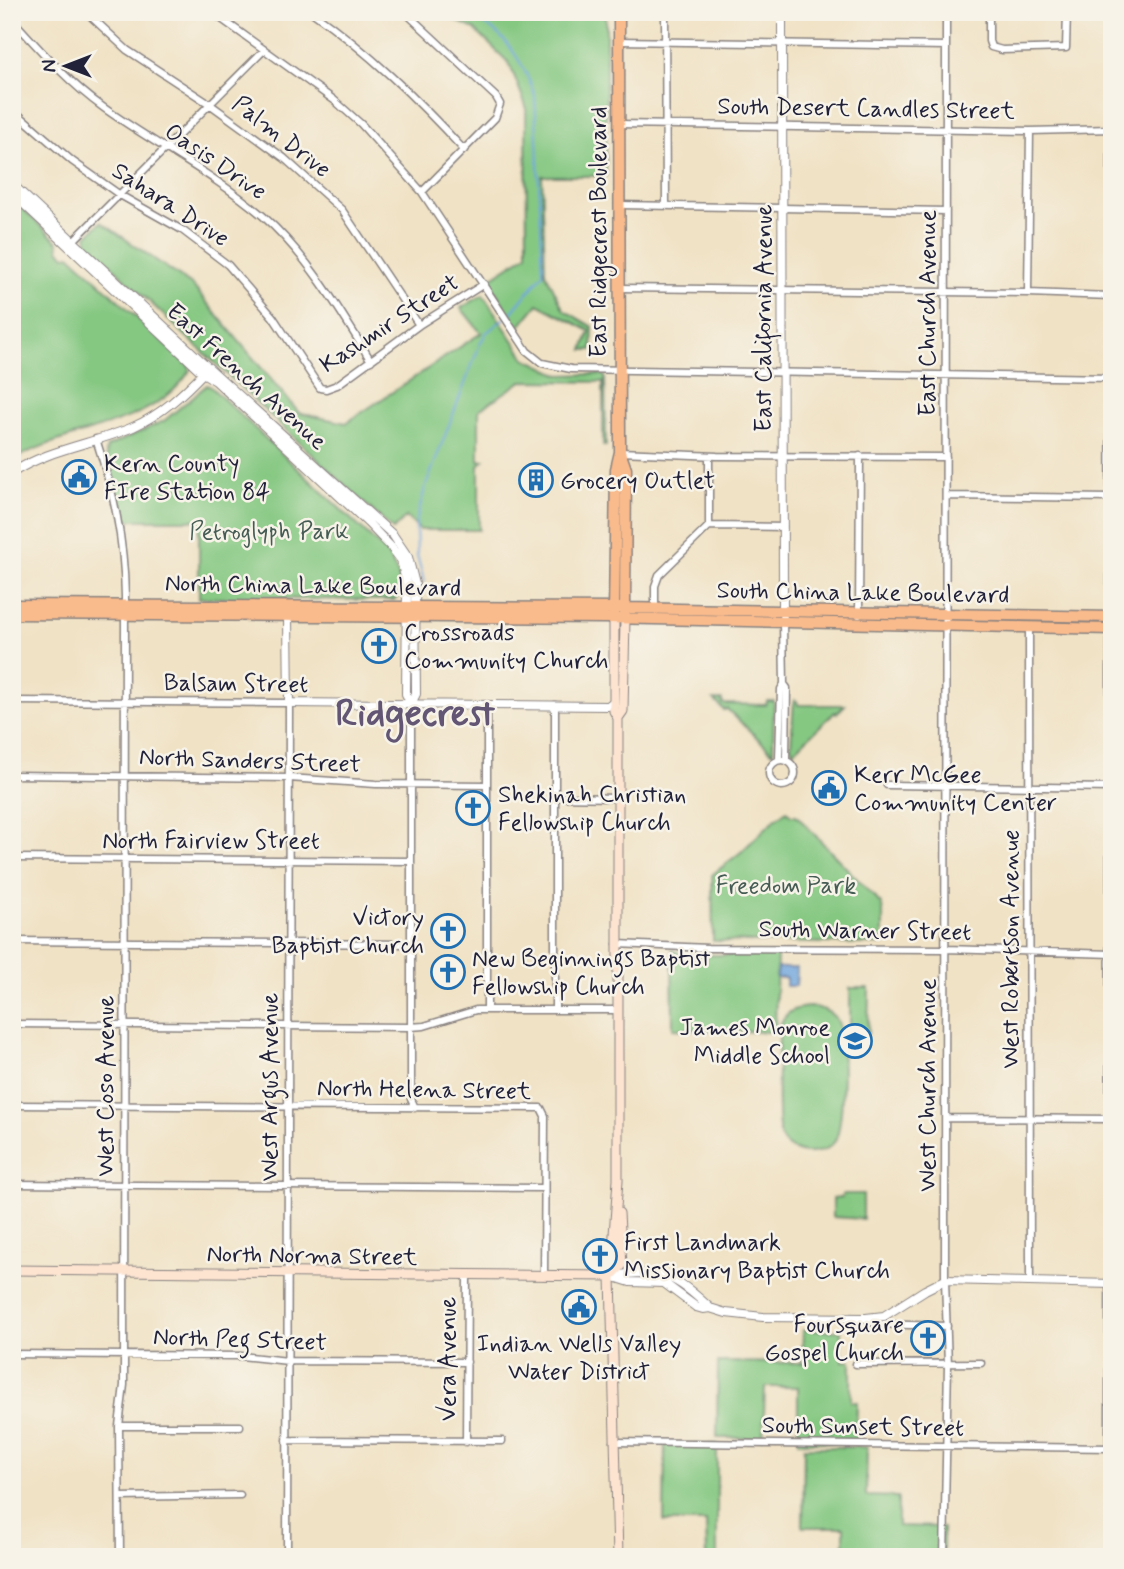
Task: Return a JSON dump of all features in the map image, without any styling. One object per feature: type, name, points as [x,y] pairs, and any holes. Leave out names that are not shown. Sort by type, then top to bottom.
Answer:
[{"type":"main road","name":"East Ridgecrest Boulevard","points":[[619,12],[620,452],[616,469],[620,613]]},
{"type":"main road","name":"North China Lake Boulevard","points":[[12,605],[288,617],[505,607],[620,613]]},
{"type":"main road","name":"North China Lake Boulevard","points":[[12,614],[342,607],[462,618],[620,613]]},
{"type":"main road","points":[[288,617],[295,611],[334,611],[342,607]]},
{"type":"main road","points":[[462,618],[471,612],[499,612],[505,607]]},
{"type":"main road","name":"South China Lake Boulevard","points":[[620,613],[655,609],[859,625],[945,620]]},
{"type":"main road","name":"South China Lake Boulevard","points":[[620,613],[783,617],[859,613],[945,620],[1029,621],[1111,617]]},
{"type":"main road","points":[[618,1557],[611,1276],[622,1265],[620,1215],[616,1210],[618,718],[622,711],[624,694],[620,613]]},
{"type":"main road","points":[[618,718],[614,711],[614,701],[620,613]]},
{"type":"main road","name":"South China Lake Boulevard","points":[[1029,621],[1111,629]]},
{"type":"main road","name":"North Norma Street","points":[[12,1270],[611,1276]]},
{"type":"street","name":"Palm Drive","points":[[86,12],[127,50],[211,105],[284,158],[342,211],[419,325]]},
{"type":"street","points":[[212,12],[346,110],[422,192],[519,340],[542,363],[571,369],[1111,378]]},
{"type":"street","points":[[312,12],[393,76],[464,150]]},
{"type":"street","points":[[405,12],[496,97],[499,110],[493,120],[422,192]]},
{"type":"street","points":[[665,12],[666,206]]},
{"type":"street","name":"East California Avenue","points":[[782,12],[783,617]]},
{"type":"street","name":"East Church Avenue","points":[[945,620],[946,12]]},
{"type":"street","points":[[989,12],[989,41],[992,47],[1065,49],[1068,45],[1067,12]]},
{"type":"street","points":[[1110,1448],[1111,12]]},
{"type":"street","name":"Oasis Drive","points":[[12,19],[77,86],[166,150],[218,182],[272,225],[302,258],[371,361]]},
{"type":"street","points":[[619,41],[946,46]]},
{"type":"street","points":[[71,243],[264,50]]},
{"type":"street","name":"Sahara Drive","points":[[12,109],[72,161],[120,195],[182,230],[228,265],[273,317],[315,383]]},
{"type":"street","name":"South Desert Candles Street","points":[[619,124],[1030,131],[1111,129]]},
{"type":"street","points":[[1028,293],[1030,131]]},
{"type":"street","name":"East French Avenue","points":[[12,184],[206,370],[393,536],[413,569],[406,694],[411,704]]},
{"type":"street","name":"East French Avenue","points":[[12,193],[59,237],[71,243]]},
{"type":"street","points":[[620,205],[946,211]]},
{"type":"street","name":"Kashmir Street","points":[[315,383],[323,389],[337,385],[419,325],[484,284]]},
{"type":"street","points":[[620,288],[1111,296]]},
{"type":"street","points":[[12,473],[37,460],[132,427],[155,415],[182,395],[206,370]]},
{"type":"street","name":"West Coso Avenue","points":[[96,439],[118,513],[124,560],[124,1385],[119,1426],[120,1557]]},
{"type":"street","points":[[620,452],[709,456],[946,457]]},
{"type":"street","points":[[709,456],[709,526]]},
{"type":"street","points":[[859,625],[860,456]]},
{"type":"street","points":[[946,496],[1111,498]]},
{"type":"street","points":[[655,609],[655,586],[659,575],[709,526],[783,527]]},
{"type":"street","name":"West Argus Avenue","points":[[288,617],[288,1557]]},
{"type":"street","points":[[783,617],[784,684],[787,688],[783,759]]},
{"type":"street","name":"West Church Avenue","points":[[944,1557],[948,1365],[945,1280],[945,620]]},
{"type":"street","name":"West Robertson Avenue","points":[[1029,621],[1031,1282]]},
{"type":"street","name":"Balsam Street","points":[[12,701],[608,706],[624,694]]},
{"type":"street","points":[[411,704],[410,1027],[411,1099],[415,1108]]},
{"type":"street","points":[[487,705],[487,1010]]},
{"type":"street","points":[[555,705],[555,1010]]},
{"type":"street","points":[[783,759],[792,763],[794,775],[789,784],[780,786],[772,782],[769,773],[772,764],[783,759]]},
{"type":"street","name":"North Sanders Street","points":[[12,775],[289,778],[342,782],[487,785]]},
{"type":"street","points":[[887,785],[1111,788]]},
{"type":"street","points":[[555,797],[618,797]]},
{"type":"street","name":"North Fairview Street","points":[[12,858],[410,861]]},
{"type":"street","points":[[12,941],[410,944]]},
{"type":"street","name":"South Warner Street","points":[[617,944],[708,948],[946,949],[1110,954]]},
{"type":"street","points":[[12,1024],[410,1027],[487,1010],[617,1010]]},
{"type":"street","name":"North Helena Street","points":[[12,1105],[541,1108],[545,1116],[543,1188]]},
{"type":"street","points":[[946,1118],[1110,1119]]},
{"type":"street","points":[[12,1184],[543,1188],[544,1276]]},
{"type":"street","points":[[611,1276],[651,1272],[671,1277],[691,1290],[710,1308],[726,1313],[762,1317],[884,1316],[945,1280],[1110,1283]]},
{"type":"street","name":"Vera Avenue","points":[[466,1442],[467,1275]]},
{"type":"street","points":[[866,1318],[875,1324],[947,1326]]},
{"type":"street","name":"North Peg Street","points":[[12,1354],[242,1356],[288,1361],[467,1362]]},
{"type":"street","points":[[856,1364],[981,1363]]},
{"type":"street","points":[[119,1426],[240,1426]]},
{"type":"street","points":[[287,1440],[502,1441]]},
{"type":"street","name":"South Sunset Street","points":[[614,1441],[1110,1448]]},
{"type":"street","points":[[120,1497],[240,1496]]},
{"type":"green space","points":[[438,12],[606,12],[606,176],[542,176],[545,272],[564,310],[593,327],[592,350],[583,350],[590,331],[538,304],[520,326],[520,330],[488,280],[527,254],[526,106],[509,63],[474,29]]},
{"type":"green space","points":[[12,199],[58,242],[59,250],[65,256],[70,255],[189,366],[190,370],[175,389],[133,416],[57,441],[12,461]]},
{"type":"green space","points":[[101,222],[193,286],[299,413],[346,423],[481,333],[461,308],[483,295],[525,358],[560,375],[605,376],[606,446],[603,446],[603,382],[522,381],[479,410],[479,460],[484,460],[479,465],[479,530],[420,530],[406,517],[393,530],[87,243],[87,236]]},
{"type":"green space","name":"Petroglyph Park","points":[[207,385],[386,552],[399,576],[398,597],[394,600],[199,598],[199,520],[124,520],[106,453],[107,447],[164,421]]},
{"type":"green space","points":[[714,700],[722,700],[723,704],[766,705],[767,701],[774,701],[773,753],[727,709],[724,710]]},
{"type":"green space","points":[[794,700],[798,705],[845,705],[793,752],[791,746]]},
{"type":"green space","name":"Freedom Park","points":[[787,811],[796,815],[881,904],[883,944],[713,941],[712,875]]},
{"type":"green space","points":[[672,950],[684,955],[777,955],[775,1032],[673,1029]]},
{"type":"green space","points":[[850,988],[869,988],[868,1033],[850,1033]]},
{"type":"green space","points":[[809,1007],[824,1010],[837,1020],[842,1042],[843,1080],[835,1141],[830,1147],[807,1153],[792,1149],[781,1138],[778,1079],[782,1021],[793,1010]]},
{"type":"green space","points":[[843,1194],[863,1194],[863,1219],[833,1217],[833,1198],[842,1197]]},
{"type":"green space","points":[[803,1330],[841,1331],[843,1361],[851,1361],[851,1402],[857,1402],[856,1442],[798,1442],[798,1387],[765,1387],[763,1438],[717,1438],[718,1362],[802,1363]]},
{"type":"green space","points":[[665,1444],[717,1444],[717,1557],[707,1557],[706,1522],[664,1522]]},
{"type":"green space","points":[[804,1447],[867,1447],[866,1496],[898,1497],[898,1526],[943,1527],[943,1557],[844,1557],[844,1527],[803,1527]]},
{"type":"water","points":[[777,968],[797,968],[796,986],[786,986],[786,978],[777,978]]},
{"type":"waterway","points":[[424,582],[417,555],[416,522],[425,488],[480,344],[486,333],[511,313],[543,274],[535,96],[523,66],[511,48],[488,26],[464,12]]},
{"type":"place","name":"Kern County FIre Station 84","points":[[79,477]]},
{"type":"place","name":"Grocery Outlet","points":[[536,480]]},
{"type":"place","name":"Crossroads Community Church","points":[[379,646]]},
{"type":"place","name":"Kerr McGee Community Center","points":[[829,788]]},
{"type":"place","name":"Shekinah Christian Fellowship Church","points":[[473,808]]},
{"type":"place","name":"Victory Baptist Church","points":[[448,931]]},
{"type":"place","name":"New Beginnings Baptist Fellowship Church","points":[[448,972]]},
{"type":"place","name":"James Monroe Middle School","points":[[855,1041]]},
{"type":"place","name":"First Landmark Missionary Baptist Church","points":[[600,1256]]},
{"type":"place","name":"Indian Wells Valley Water District","points":[[579,1307]]},
{"type":"place","name":"Foursquare Gospel Church","points":[[928,1338]]},
{"type":"district","name":"Ridgecrest","points":[[415,712]]}]
